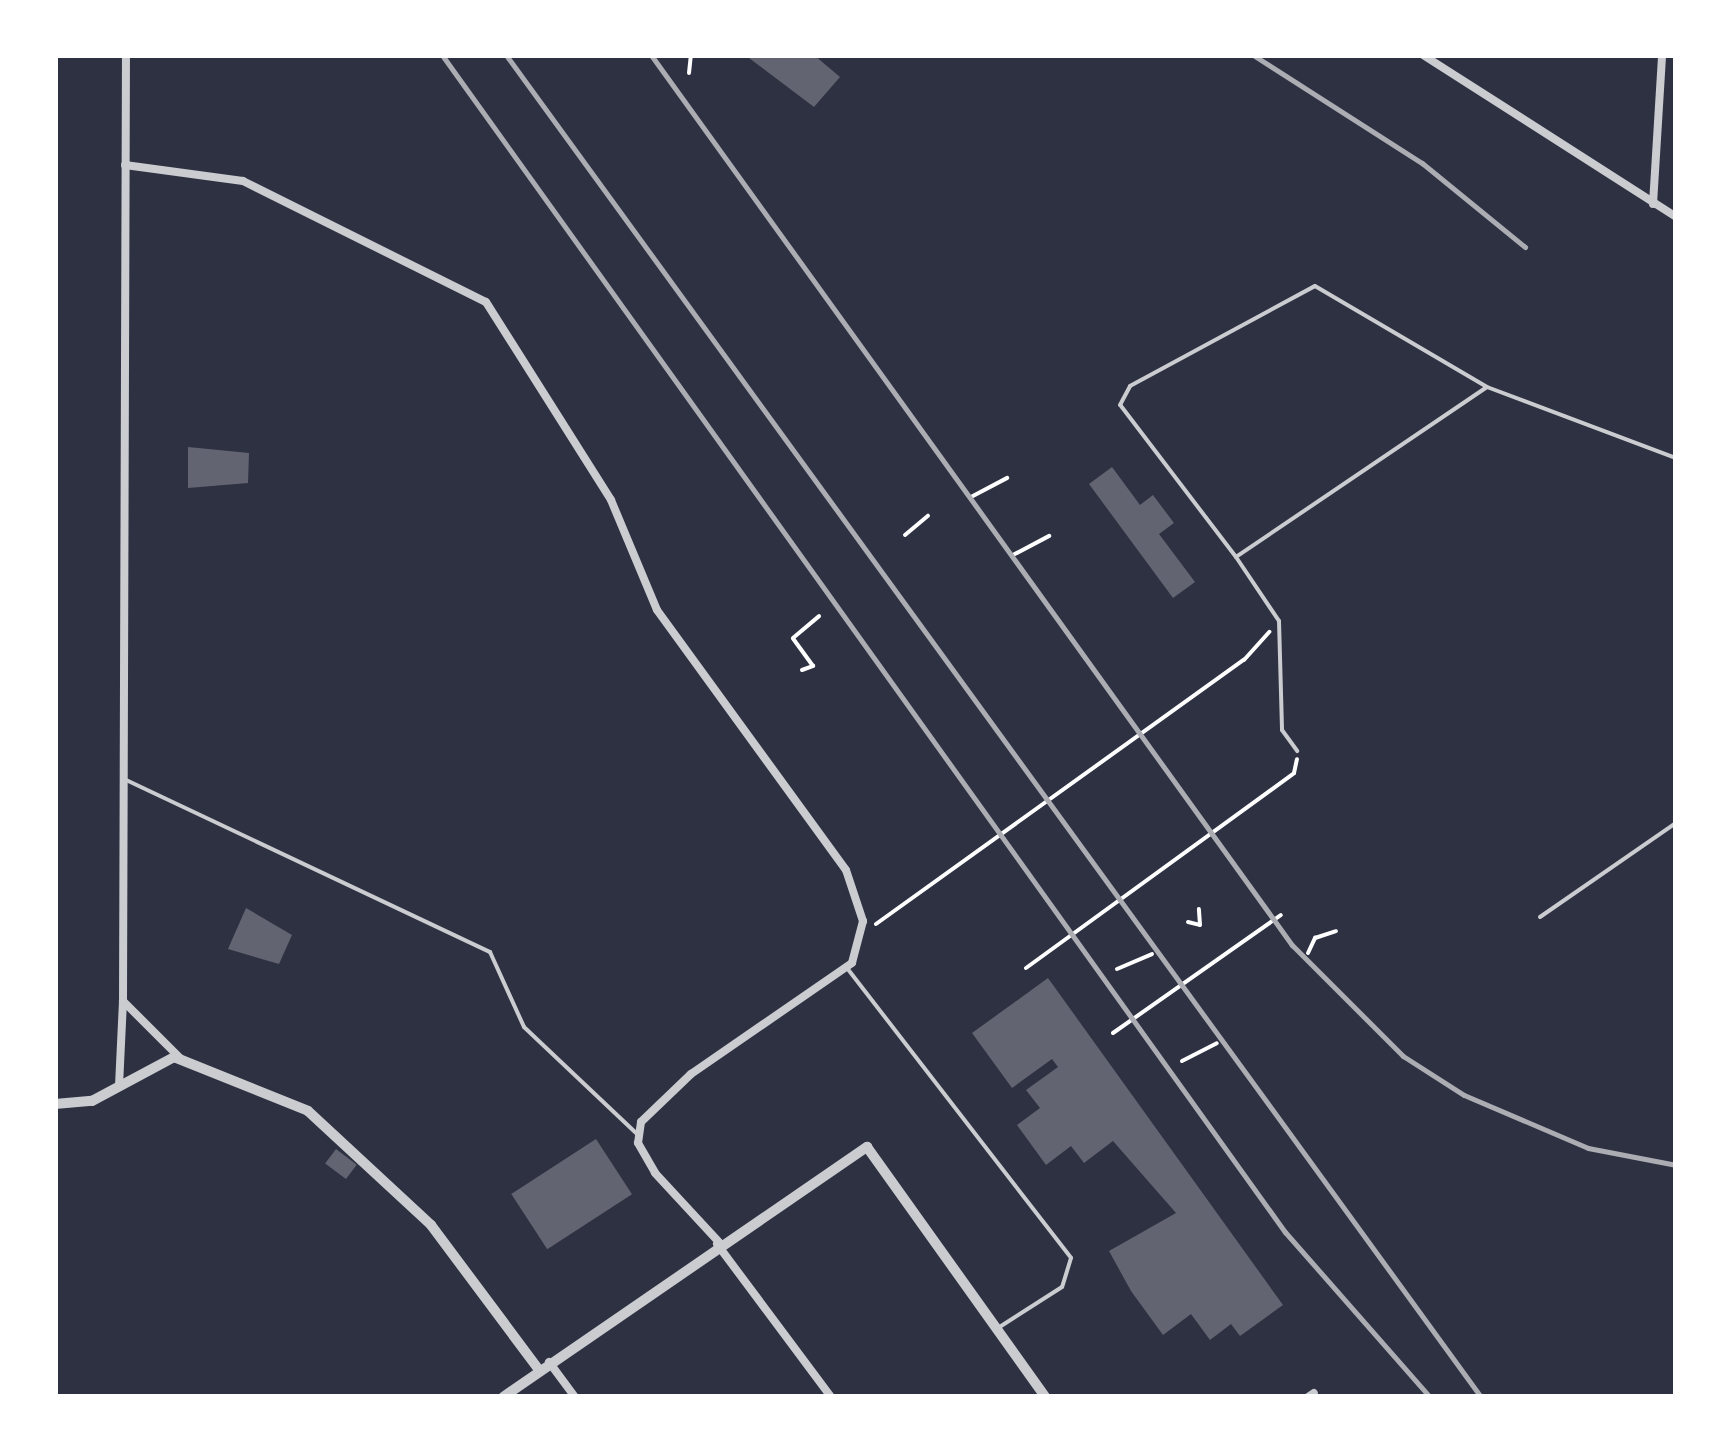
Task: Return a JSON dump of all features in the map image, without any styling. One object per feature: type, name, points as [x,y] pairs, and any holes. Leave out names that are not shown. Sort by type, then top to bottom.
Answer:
[{"type":"street","points":[[119,1086],[123,1002],[126,55]]},
{"type":"street","points":[[1423,55],[1676,218]]},
{"type":"street","points":[[1653,204],[1662,55]]},
{"type":"street","points":[[125,166],[258,186],[494,310],[611,500],[657,610],[852,880],[863,921],[847,968],[692,1074],[648,1110],[636,1134],[655,1173],[718,1242],[830,1397]]},
{"type":"street","points":[[123,1002],[180,1058],[254,1084],[350,1141],[431,1225],[539,1370]]},
{"type":"street","points":[[55,1104],[92,1101],[180,1058]]},
{"type":"street","points":[[503,1397],[718,1242],[867,1147],[1045,1397]]},
{"type":"street","points":[[549,1362],[575,1397]]},
{"type":"lane","points":[[1297,752],[1282,730],[1279,621],[1236,557],[1120,405],[1130,386],[1314,286],[1487,388],[1676,458]]},
{"type":"lane","points":[[1236,557],[1487,388]]},
{"type":"lane","points":[[124,779],[490,952],[524,1028],[636,1134]]},
{"type":"lane","points":[[1540,917],[1676,823]]},
{"type":"lane","points":[[847,968],[1072,1258],[1062,1287],[996,1330]]},
{"type":"path","points":[[689,72],[691,55]]},
{"type":"path","points":[[972,497],[1007,478]]},
{"type":"path","points":[[905,536],[928,516]]},
{"type":"path","points":[[1013,555],[1049,536]]},
{"type":"path","points":[[802,670],[813,666],[792,638],[819,616]]},
{"type":"path","points":[[872,927],[1244,660],[1279,621]]},
{"type":"path","points":[[1026,968],[1294,773]]},
{"type":"path","points":[[1188,922],[1200,925],[1199,910]]},
{"type":"path","points":[[1113,1033],[1281,914]]},
{"type":"path","points":[[1308,954],[1315,938],[1336,932]]},
{"type":"path","points":[[1117,970],[1152,954]]},
{"type":"path","points":[[1182,1062],[1217,1043]]},
{"type":"building","points":[[745,55],[814,55],[840,77],[814,107]]},
{"type":"building","points":[[188,447],[249,453],[248,483],[188,488]]},
{"type":"building","points":[[1112,467],[1140,505],[1153,495],[1174,523],[1159,534],[1195,582],[1173,598],[1089,484]]},
{"type":"building","points":[[246,908],[292,935],[279,964],[228,949]]},
{"type":"building","points":[[1048,978],[1283,1305],[1240,1336],[1231,1324],[1210,1340],[1191,1314],[1163,1335],[1131,1291],[1109,1251],[1176,1213],[1113,1141],[1084,1163],[1071,1146],[1046,1165],[1017,1125],[1040,1108],[1026,1090],[1058,1067],[1052,1059],[1012,1088],[972,1033]]},
{"type":"building","points":[[596,1139],[632,1194],[547,1249],[511,1194]]},
{"type":"building","points":[[336,1149],[357,1165],[346,1179],[325,1163]]},
{"type":"railway","points":[[442,55],[1285,1232],[1430,1397]]},
{"type":"railway","points":[[506,55],[1481,1397]]},
{"type":"railway","points":[[651,55],[1292,945],[1403,1056],[1464,1095],[1588,1148],[1676,1165]]},
{"type":"railway","points":[[1253,55],[1422,163],[1525,247]]}]
